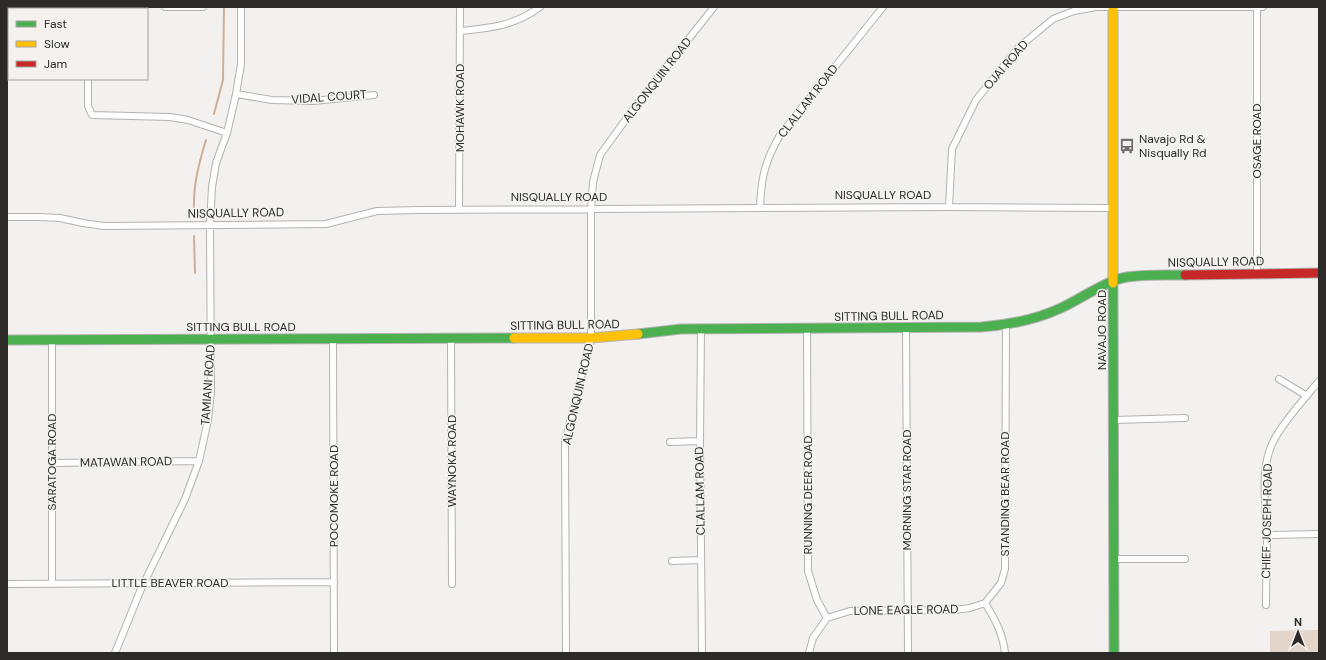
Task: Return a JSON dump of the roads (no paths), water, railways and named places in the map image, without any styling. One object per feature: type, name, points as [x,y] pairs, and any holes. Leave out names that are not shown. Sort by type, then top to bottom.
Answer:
[{"type":"street","points":[[165,7],[203,8]]},
{"type":"street","name":"TAMIANI ROAD","points":[[115,653],[143,583],[186,498],[199,461],[208,420],[211,391],[210,225],[212,187],[216,163],[227,132],[236,94],[241,64],[241,7]]},
{"type":"street","name":"MOHAWK ROAD","points":[[459,209],[460,7]]},
{"type":"street","points":[[460,31],[492,28],[514,22],[540,7]]},
{"type":"street","name":"ALGONQUIN ROAD","points":[[566,653],[565,442],[591,338],[591,210],[593,182],[600,155],[637,104],[714,7]]},
{"type":"street","name":"CLALLAM ROAD","points":[[760,208],[760,190],[764,172],[770,153],[780,135],[883,7]]},
{"type":"street","name":"OJAI ROAD","points":[[949,207],[952,149],[976,100],[1018,48],[1053,19],[1074,11],[1096,7],[1263,7]]},
{"type":"street","name":"NAVAJO ROAD","points":[[1113,7],[1114,653]]},
{"type":"street","name":"OSAGE ROAD","points":[[1257,7],[1257,274]]},
{"type":"street","points":[[88,80],[88,106],[92,116],[170,117],[188,120],[227,132]]},
{"type":"street","name":"VIDAL COURT","points":[[236,94],[272,100],[313,101],[374,94]]},
{"type":"street","name":"NISQUALLY ROAD","points":[[7,217],[60,218],[83,224],[104,226],[326,224],[377,211],[459,209],[591,210],[949,207],[1113,208]]},
{"type":"street","name":"NISQUALLY ROAD","points":[[1114,281],[1126,277],[1157,275],[1319,273]]},
{"type":"street","name":"SITTING BULL ROAD","points":[[7,340],[591,338],[613,337],[661,330],[701,328],[906,328],[1006,325],[1039,317],[1062,308],[1114,281]]},
{"type":"street","name":"STANDING BEAR ROAD","points":[[985,603],[1001,583],[1005,569],[1006,325]]},
{"type":"street","name":"CLALLAM ROAD","points":[[701,328],[700,441],[702,653]]},
{"type":"street","name":"RUNNING DEER ROAD","points":[[807,328],[808,571],[817,600],[827,618]]},
{"type":"street","name":"MORNING STAR ROAD","points":[[906,328],[908,653]]},
{"type":"street","name":"WAYNOKA ROAD","points":[[451,338],[452,584]]},
{"type":"street","name":"POCOMOKE ROAD","points":[[333,339],[334,653]]},
{"type":"street","name":"SARATOGA ROAD","points":[[52,340],[52,584]]},
{"type":"street","points":[[1279,379],[1307,396]]},
{"type":"street","name":"CHIEF JOSEPH ROAD","points":[[1266,605],[1266,475],[1268,458],[1274,440],[1319,381]]},
{"type":"street","points":[[1114,420],[1185,418]]},
{"type":"street","points":[[670,442],[700,441]]},
{"type":"street","name":"MATAWAN ROAD","points":[[52,463],[199,461]]},
{"type":"street","points":[[1267,535],[1319,534]]},
{"type":"street","points":[[1114,559],[1185,559]]},
{"type":"street","points":[[672,561],[701,560]]},
{"type":"street","name":"LITTLE BEAVER ROAD","points":[[7,584],[334,582]]},
{"type":"street","points":[[985,603],[998,626],[1004,642],[1004,653]]},
{"type":"street","name":"LONE EAGLE ROAD","points":[[827,618],[850,611],[956,610],[985,603]]},
{"type":"street","points":[[809,653],[813,638],[827,618]]},
{"type":"waterway","points":[[214,114],[223,80],[224,7]]},
{"type":"waterway","points":[[194,210],[196,183],[206,140]]},
{"type":"waterway","points":[[194,236],[195,273]]},
{"type":"place","name":"Navajo Rd & Nisqually Rd","points":[[1127,146]]}]
